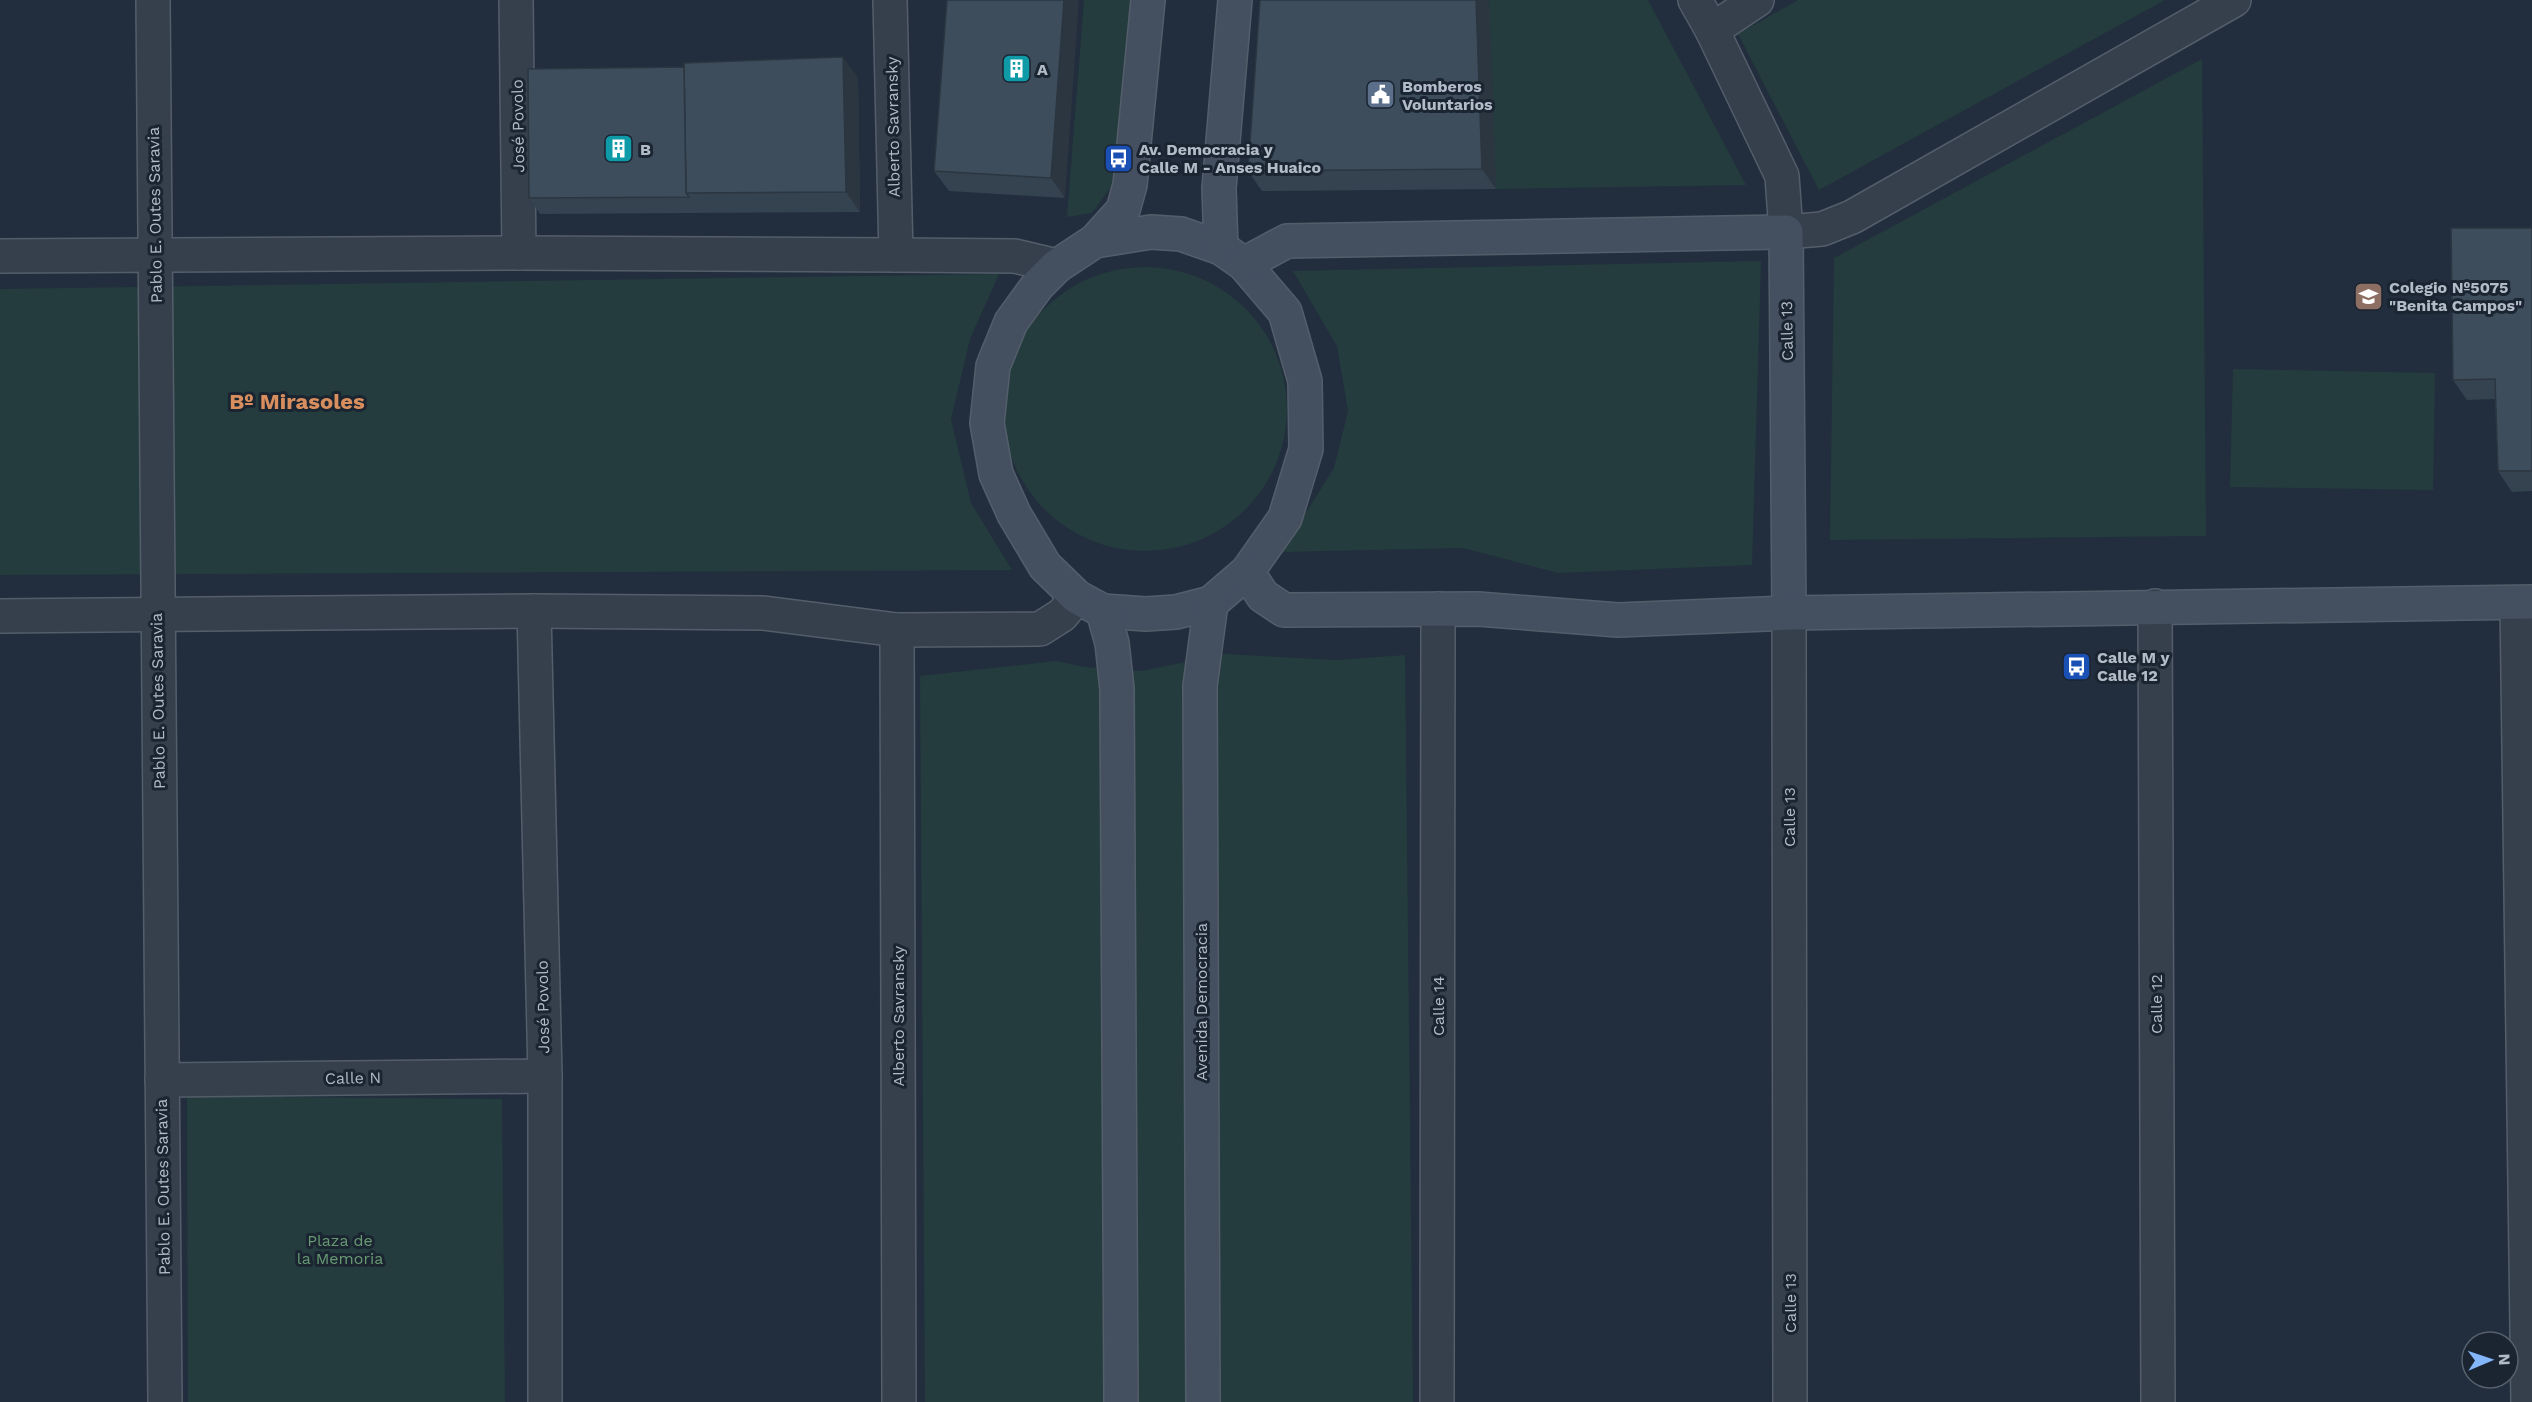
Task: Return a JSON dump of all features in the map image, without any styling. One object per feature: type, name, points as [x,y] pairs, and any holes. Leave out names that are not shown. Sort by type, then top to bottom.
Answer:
[{"type":"main road","points":[[1121,1402],[1117,688],[1112,643],[1090,604],[1045,566],[1014,514],[996,474],[987,423],[993,366],[1011,321],[1038,285],[1057,266],[1095,241],[1123,210],[1130,185],[1148,0]]},
{"type":"main road","points":[[1233,256],[1219,188],[1235,0]]},
{"type":"main road","points":[[1090,604],[1146,614],[1176,612],[1211,603],[1247,572],[1285,518],[1306,449],[1305,381],[1285,312],[1233,256],[1181,234],[1151,232],[1095,241]]},
{"type":"main road","points":[[1233,256],[1287,241],[1786,232]]},
{"type":"main road","name":"Calle 13","points":[[1786,232],[1790,613]]},
{"type":"main road","points":[[1247,572],[1263,596],[1284,610],[1478,609],[1618,620],[1790,613],[2155,606],[2525,603]]},
{"type":"main road","name":"Avenida Democracia","points":[[1203,1402],[1200,686],[1211,603]]},
{"type":"street","name":"Pablo E. Outes Saravia","points":[[153,0],[165,1402]]},
{"type":"street","name":"José Povolo","points":[[516,0],[519,253]]},
{"type":"street","name":"Alberto Savransky","points":[[890,0],[896,255]]},
{"type":"street","points":[[1695,0],[1712,30],[1782,176],[1786,232],[1822,229],[1852,218],[2234,0]]},
{"type":"street","points":[[1712,30],[1757,0]]},
{"type":"street","points":[[0,256],[519,253],[1015,256],[1057,266]]},
{"type":"street","points":[[2525,603],[2528,1402]]},
{"type":"street","points":[[0,616],[534,611],[764,613],[897,630],[1040,629],[1062,615],[1090,604]]},
{"type":"street","name":"Calle 12","points":[[2155,606],[2158,1402]]},
{"type":"street","name":"Calle 14","points":[[1437,1402],[1438,609]]},
{"type":"street","name":"José Povolo","points":[[534,611],[545,1076],[545,1402]]},
{"type":"street","name":"Calle 13","points":[[1790,613],[1790,1402]]},
{"type":"street","name":"Alberto Savransky","points":[[897,630],[899,1402]]},
{"type":"street","name":"Calle N","points":[[162,1080],[545,1076]]},
{"type":"green space","points":[[1084,0],[1133,0],[1116,180],[1092,213],[1067,217]]},
{"type":"green space","points":[[1489,0],[1648,0],[1746,185],[1496,189]]},
{"type":"green space","points":[[1798,0],[2165,0],[1819,190],[1738,34]]},
{"type":"green space","points":[[2202,59],[2206,536],[1830,540],[1834,258]]},
{"type":"green space","points":[[1761,261],[1752,565],[1558,573],[1463,548],[1281,552],[1334,468],[1348,411],[1337,346],[1293,271]]},
{"type":"green space","points":[[1131,267],[1159,267],[1173,269],[1212,283],[1246,308],[1271,342],[1285,381],[1287,409],[1285,437],[1271,476],[1246,510],[1212,535],[1186,545],[1159,551],[1131,551],[1117,549],[1078,535],[1044,510],[1019,476],[1009,450],[1003,423],[1003,395],[1005,381],[1019,342],[1044,308],[1078,283],[1104,273]]},
{"type":"green space","points":[[999,274],[970,339],[951,419],[971,503],[1012,570],[0,575],[0,289]]},
{"type":"green space","points":[[2233,369],[2435,373],[2433,490],[2230,487]]},
{"type":"green space","points":[[1225,654],[1337,660],[1405,655],[1413,1402],[925,1402],[920,676],[1056,661],[1084,667],[1141,671]]},
{"type":"green space","name":"Plaza de la Memoria","points":[[187,1096],[502,1099],[505,1402],[188,1402]]},
{"type":"building","name":"A","points":[[947,0],[1064,0],[1051,178],[934,171]]},
{"type":"building","name":"Bomberos Voluntarios","points":[[1260,0],[1476,0],[1482,169],[1248,171]]},
{"type":"building","points":[[843,57],[846,192],[686,193],[684,63]]},
{"type":"building","name":"B","points":[[684,67],[686,193],[689,197],[529,198],[528,69]]},
{"type":"building","points":[[2451,228],[2532,228],[2532,471],[2498,471],[2495,379],[2453,380]]},
{"type":"place","name":"A","points":[[1016,69]]},
{"type":"place","name":"Bomberos Voluntarios","points":[[1381,95]]},
{"type":"place","name":"B","points":[[619,149]]},
{"type":"place","name":"Av. Democracia y Calle M - Anses Huaico","points":[[1118,158]]},
{"type":"place","name":"Colegio Nº5075 \"Benita Campos\"","points":[[2368,296]]},
{"type":"place","name":"Calle M y Calle 12","points":[[2076,666]]},
{"type":"district","name":"Bº Mirasoles","points":[[297,401]]}]
